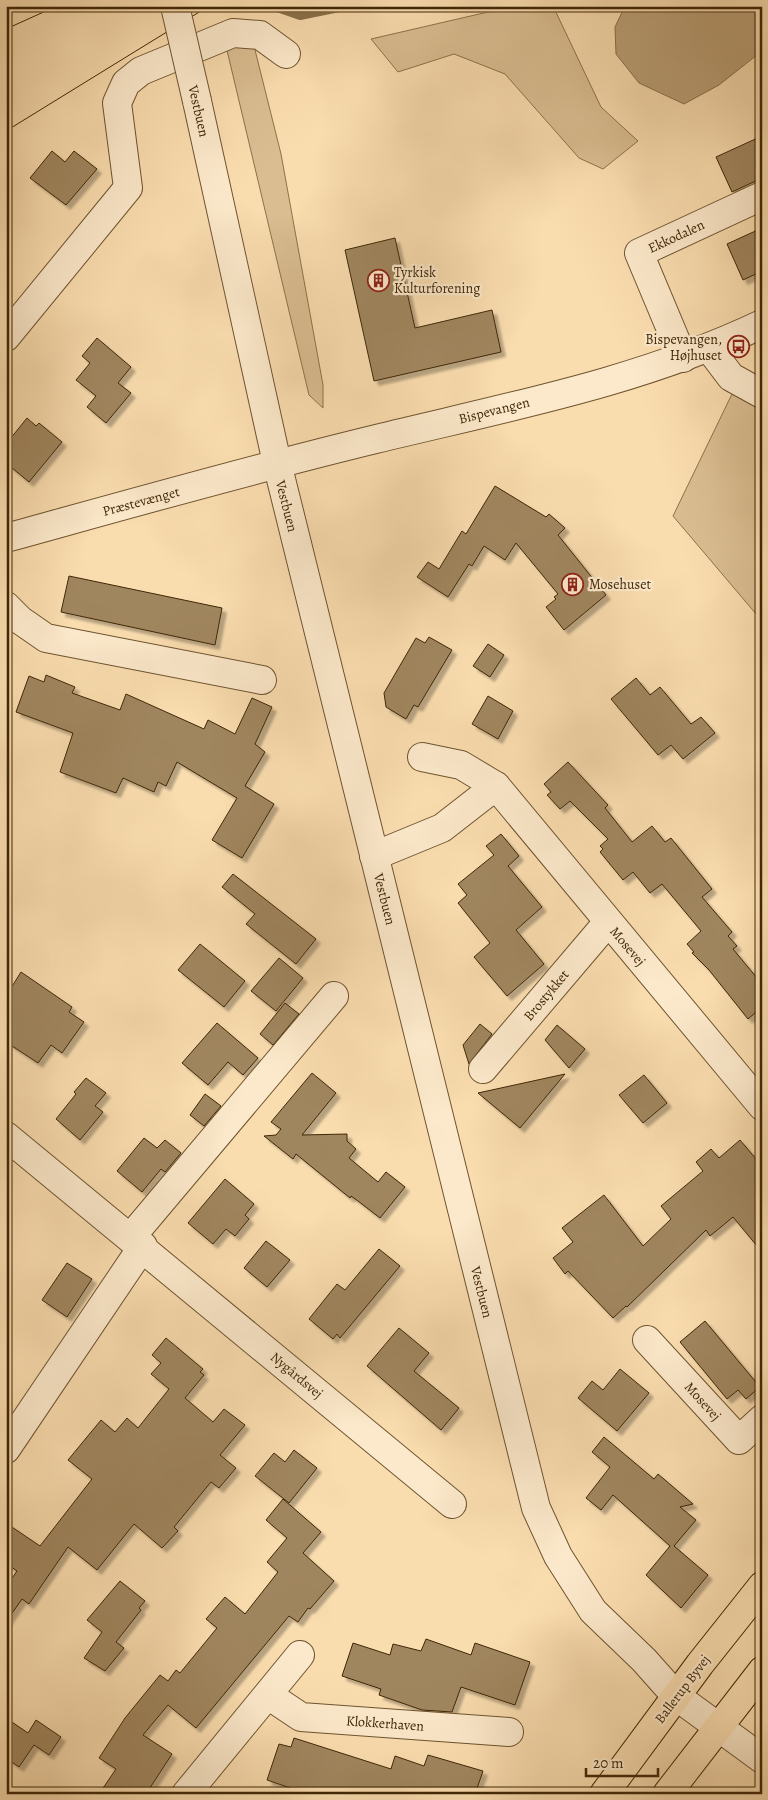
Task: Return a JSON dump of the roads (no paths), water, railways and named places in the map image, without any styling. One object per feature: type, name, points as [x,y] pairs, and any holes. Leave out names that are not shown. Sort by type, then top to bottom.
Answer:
[{"type":"main road","name":"Ballerup Byvej","points":[[604,1794],[676,1696],[762,1586]]},
{"type":"main road","points":[[667,1794],[762,1670]]},
{"type":"street","name":"Vestbuen","points":[[175,6],[277,463],[536,1508],[558,1556],[593,1612],[644,1660],[676,1696],[762,1759]]},
{"type":"street","points":[[6,337],[128,188],[117,103],[126,83],[141,71],[233,33],[260,35],[286,54]]},
{"type":"street","name":"Ekkodalen","points":[[683,358],[640,253],[762,196]]},
{"type":"street","name":"Bispevangen","points":[[277,463],[606,383],[759,331]]},
{"type":"street","points":[[709,348],[731,377],[762,394]]},
{"type":"street","name":"Præstevænget","points":[[6,538],[277,463]]},
{"type":"street","points":[[6,606],[20,620],[46,638],[262,680]]},
{"type":"street","name":"Mosevej","points":[[422,757],[460,765],[496,786],[762,1106]]},
{"type":"street","points":[[374,856],[442,828],[496,786]]},
{"type":"street","name":"Brostykket","points":[[483,1069],[608,922]]},
{"type":"street","points":[[6,1449],[137,1241],[334,996]]},
{"type":"street","name":"Nygårdsvej","points":[[6,1136],[137,1241],[452,1504]]},
{"type":"street","name":"Mosevej","points":[[647,1340],[739,1440],[762,1419]]},
{"type":"street","points":[[186,1794],[300,1655]]},
{"type":"street","name":"Klokkerhaven","points":[[268,1695],[301,1717],[509,1732]]},
{"type":"waterway","points":[[274,7],[300,16],[349,6]]},
{"type":"tram line","points":[[6,29],[57,6]]},
{"type":"tram line","points":[[6,131],[209,6]]},
{"type":"place","name":"Tyrkisk Kulturforening","points":[[378,280]]},
{"type":"place","name":"Bispevangen, Højhuset","points":[[738,347]]},
{"type":"place","name":"Mosehuset","points":[[573,584]]}]
